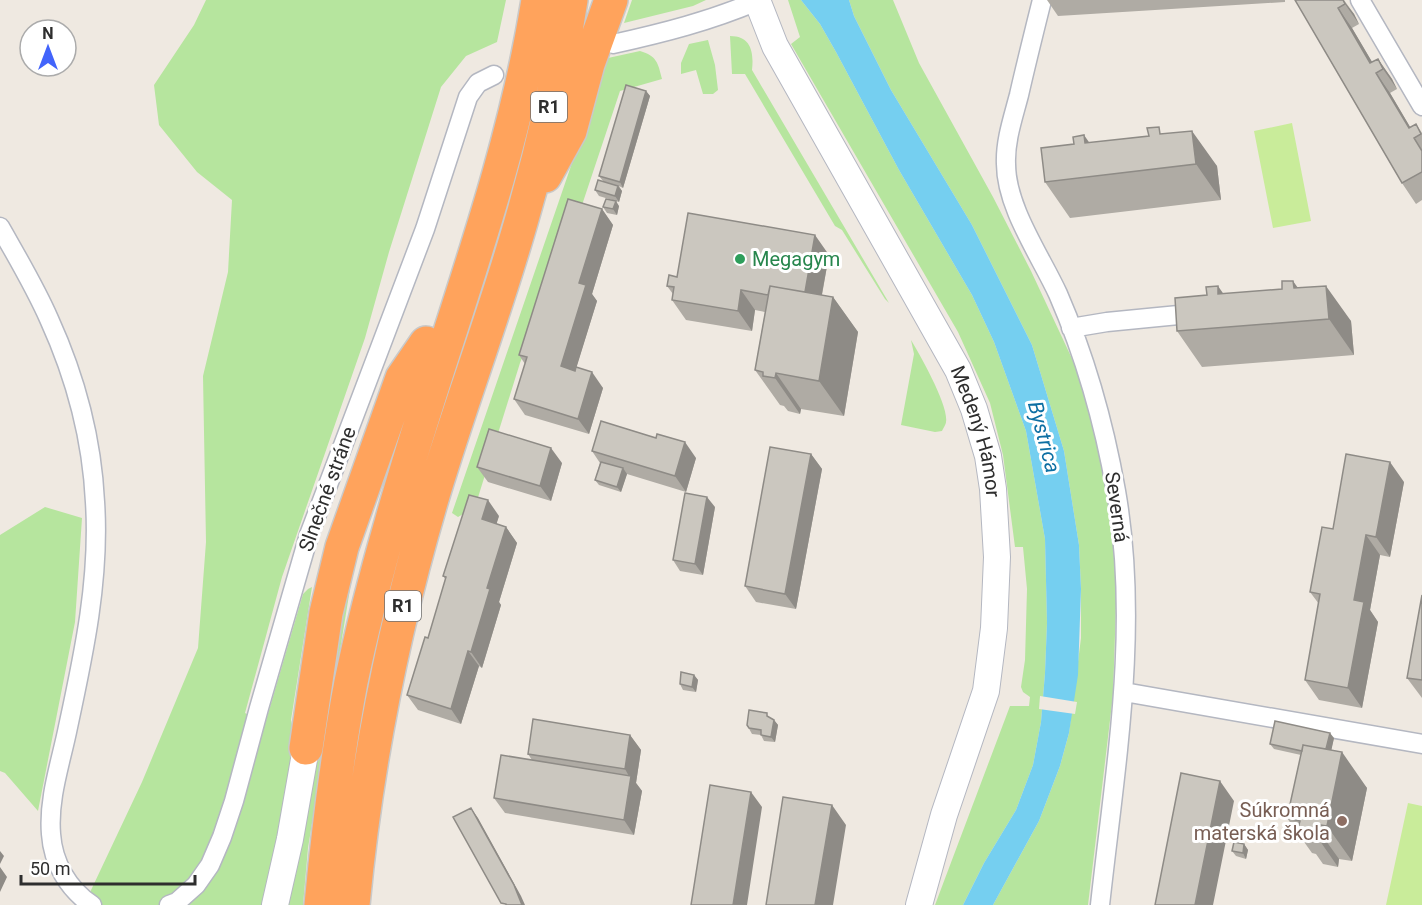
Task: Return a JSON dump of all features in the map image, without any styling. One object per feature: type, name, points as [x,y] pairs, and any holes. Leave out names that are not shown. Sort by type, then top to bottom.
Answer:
[{"type":"highway","points":[[391,522],[426,343],[492,130],[520,0]]},
{"type":"highway","name":"R1","points":[[321,905],[341,746],[352,681],[391,522],[483,227],[508,138],[530,46],[538,0]]},
{"type":"highway","name":"R1","points":[[353,905],[371,761],[398,625],[434,492],[524,214],[563,53],[571,0]]},
{"type":"highway","points":[[524,214],[570,131],[588,64],[611,0]]},
{"type":"highway","points":[[306,748],[326,613],[342,547],[402,378],[426,343]]},
{"type":"street","points":[[613,44],[676,30],[720,16],[757,0]]},
{"type":"street","name":"Medený Hámor","points":[[757,0],[775,46],[796,85],[958,369],[988,456],[995,510],[997,557],[994,628],[986,691],[944,814],[919,905]]},
{"type":"street","name":"Severná","points":[[1042,0],[1008,136],[1006,164],[1009,185],[1019,214],[1058,294],[1071,328],[1101,420],[1116,493],[1125,571],[1126,659],[1100,905]]},
{"type":"street","points":[[1360,0],[1422,106]]},
{"type":"street","name":"Slnečné stráne","points":[[169,905],[177,902],[196,885],[210,865],[222,837],[312,525],[425,229],[468,97],[478,83],[494,75]]},
{"type":"street","points":[[0,227],[48,317],[67,361],[91,456],[96,536],[93,586],[81,664],[55,785],[51,810],[51,834],[55,857],[63,876],[73,891],[92,905]]},
{"type":"street","points":[[1071,328],[1107,322],[1212,312]]},
{"type":"street","points":[[1124,692],[1422,744]]},
{"type":"street","points":[[275,905],[290,839],[306,748]]},
{"type":"green space","points":[[206,0],[506,0],[497,42],[466,56],[441,87],[389,252],[365,338],[282,577],[245,713],[265,724],[303,594],[312,587],[291,720],[295,739],[278,834],[262,905],[84,905],[142,782],[198,648],[206,542],[203,376],[228,272],[232,200],[197,172],[159,125],[154,85],[194,25]]},
{"type":"green space","points":[[632,0],[706,0],[693,6],[624,23]]},
{"type":"green space","points":[[788,0],[801,0],[820,24],[899,170],[972,295],[994,342],[1026,431],[1045,539],[1047,623],[1041,722],[1033,765],[1016,810],[984,863],[963,905],[935,905],[1010,706],[1029,706],[1030,697],[1023,692],[1021,687],[1025,660],[1027,589],[1023,547],[1015,547],[1003,455],[990,403],[958,332],[791,44],[800,37]]},
{"type":"green space","points":[[849,0],[893,0],[919,63],[993,197],[1031,271],[1082,380],[1109,480],[1117,574],[1113,695],[1088,905],[993,905],[1039,821],[1060,766],[1069,733],[1081,638],[1081,589],[1079,545],[1064,451],[1032,345],[972,225],[891,90],[854,16]]},
{"type":"green space","points":[[730,36],[743,39],[750,46],[752,70],[889,303],[842,230],[835,226],[745,74],[732,74]]},
{"type":"green space","points":[[708,40],[715,65],[718,90],[713,94],[703,94],[696,70],[681,74],[681,63],[689,44]]},
{"type":"green space","points":[[640,51],[650,55],[656,61],[662,79],[620,91],[579,214],[520,363],[475,507],[458,517],[452,513],[608,58]]},
{"type":"green space","points":[[1292,123],[1311,221],[1273,228],[1254,131]]},
{"type":"green space","points":[[911,340],[943,405],[946,422],[942,431],[935,432],[901,425],[914,354]]},
{"type":"green space","points":[[45,507],[82,518],[75,622],[38,811],[5,773],[0,771],[0,535]]},
{"type":"green space","points":[[355,558],[308,848],[303,905],[287,905],[308,810],[337,631]]},
{"type":"green space","points":[[1408,803],[1422,806],[1422,905],[1386,905]]},
{"type":"water","name":"Bystrica","points":[[801,0],[849,0],[854,16],[891,90],[972,225],[1032,345],[1064,451],[1079,545],[1081,589],[1078,675],[1069,733],[1060,766],[1039,821],[993,905],[963,905],[984,863],[1016,810],[1033,765],[1041,722],[1045,673],[1047,623],[1045,539],[1026,431],[994,342],[972,295],[899,170],[820,24]]},
{"type":"pier","points":[[1040,696],[1077,702],[1075,714],[1039,709]]},
{"type":"building","points":[[1295,0],[1343,0],[1345,4],[1338,8],[1370,63],[1378,59],[1383,69],[1376,73],[1409,128],[1416,124],[1421,134],[1414,138],[1422,151],[1422,172],[1402,183]]},
{"type":"building","points":[[626,85],[646,91],[620,182],[599,176]]},
{"type":"building","points":[[1159,127],[1160,134],[1192,131],[1196,164],[1045,182],[1041,148],[1074,144],[1073,137],[1084,135],[1085,143],[1149,136],[1147,128]]},
{"type":"building","points":[[598,180],[618,186],[615,196],[595,190]]},
{"type":"building","points":[[568,199],[602,209],[579,283],[586,285],[561,366],[575,371],[576,367],[592,372],[578,419],[514,399],[527,357],[519,355]]},
{"type":"building","points":[[606,199],[616,201],[613,209],[603,207]]},
{"type":"building","points":[[688,213],[815,235],[805,292],[770,286],[768,295],[741,290],[738,311],[672,300],[674,287],[667,286],[669,275],[677,277]]},
{"type":"building","points":[[1282,281],[1293,281],[1294,288],[1326,286],[1329,319],[1177,331],[1175,298],[1207,295],[1206,287],[1218,286],[1218,294],[1282,289]]},
{"type":"building","points":[[770,286],[833,297],[819,381],[776,373],[775,378],[763,376],[763,372],[755,370]]},
{"type":"building","points":[[601,421],[656,438],[657,434],[685,442],[675,476],[592,451]]},
{"type":"building","points":[[489,429],[551,448],[540,486],[477,467]]},
{"type":"building","points":[[770,447],[811,454],[785,594],[745,586]]},
{"type":"building","points":[[1346,454],[1390,462],[1376,537],[1366,535],[1354,600],[1364,602],[1348,688],[1305,680],[1320,594],[1310,592],[1322,527],[1333,529]]},
{"type":"building","points":[[601,462],[623,468],[617,487],[595,480]]},
{"type":"building","points":[[685,493],[707,497],[695,564],[673,560]]},
{"type":"building","points":[[469,495],[488,500],[482,519],[506,527],[487,588],[490,589],[471,652],[468,651],[451,709],[407,695],[425,637],[428,638],[446,577],[443,576]]},
{"type":"building","points":[[1422,595],[1422,680],[1407,678]]},
{"type":"building","points":[[681,672],[694,675],[692,687],[680,684]]},
{"type":"building","points":[[749,710],[767,713],[767,716],[774,720],[771,737],[761,735],[761,730],[749,728],[747,725]]},
{"type":"building","points":[[533,719],[630,735],[625,769],[528,754]]},
{"type":"building","points":[[1275,721],[1330,733],[1326,749],[1303,745],[1302,751],[1270,744]]},
{"type":"building","points":[[1303,745],[1342,752],[1327,826],[1314,824],[1313,831],[1298,828],[1300,821],[1287,818]]},
{"type":"building","points":[[501,755],[631,776],[624,820],[494,798]]},
{"type":"building","points":[[1181,773],[1220,781],[1195,905],[1155,905]]},
{"type":"building","points":[[710,785],[751,792],[733,905],[691,905]]},
{"type":"building","points":[[783,797],[832,805],[815,905],[766,905]]},
{"type":"building","points":[[471,808],[514,885],[522,905],[501,903],[453,817]]},
{"type":"building","points":[[1234,842],[1244,844],[1243,853],[1232,851]]},
{"type":"place","name":"Megagym","points":[[740,259]]},
{"type":"place","name":"Súkromná materská škola","points":[[1342,821]]}]
